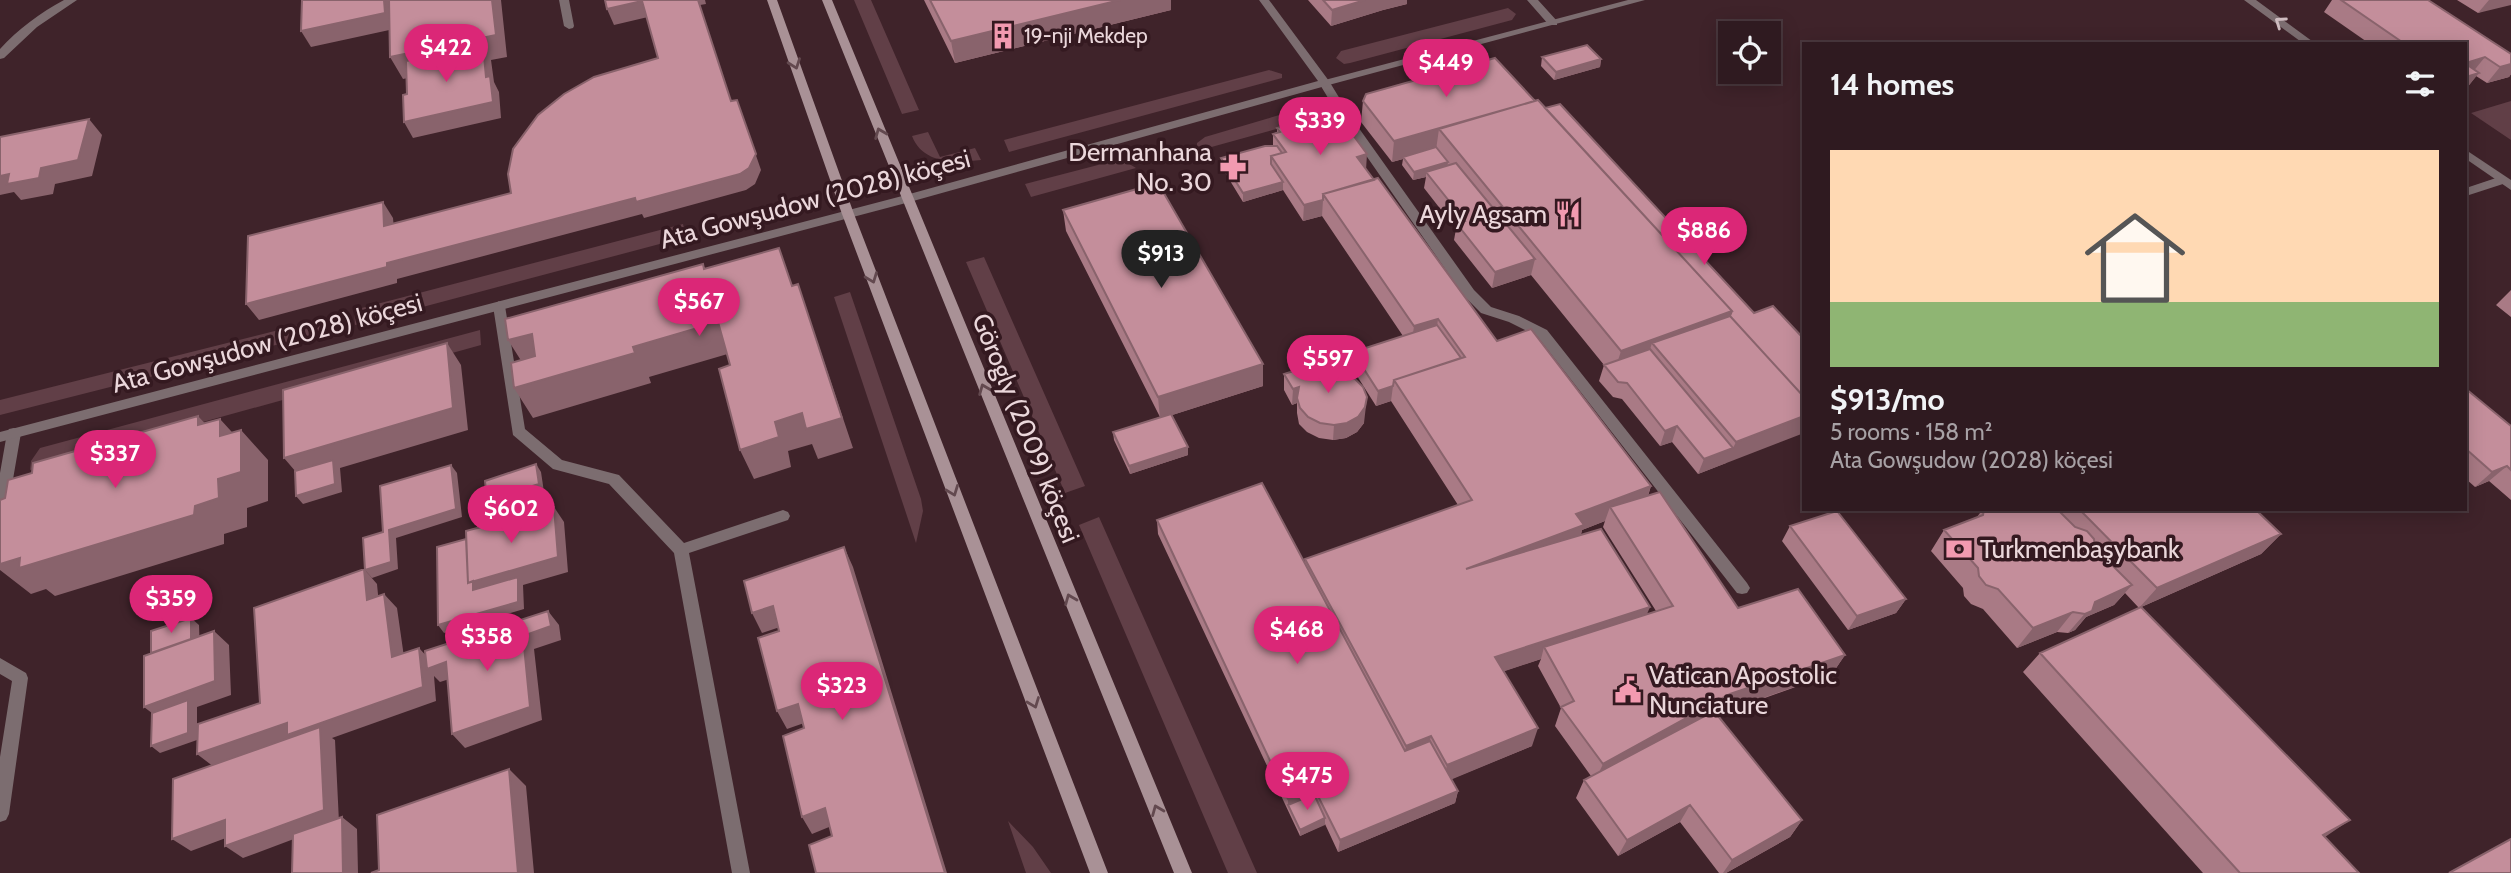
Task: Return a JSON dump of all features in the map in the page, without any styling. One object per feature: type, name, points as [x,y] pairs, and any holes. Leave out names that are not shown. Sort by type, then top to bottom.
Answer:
[{"type":"main road","points":[[772,0],[848,214],[1099,873]]},
{"type":"main road","name":"Görogly (2009) köçesi","points":[[827,0],[1183,873]]},
{"type":"street","points":[[0,56],[18,35],[45,14],[72,0]]},
{"type":"street","points":[[564,0],[569,26]]},
{"type":"street","points":[[1264,0],[1325,83],[1346,118],[1469,293],[1486,310],[1542,334],[1742,589]]},
{"type":"street","points":[[1532,0],[1553,23]]},
{"type":"street","name":"Ata Gowşudow (2028) köçesi","points":[[7,435],[906,199],[1325,83],[1640,0]]},
{"type":"street","points":[[2249,0],[2308,42]]},
{"type":"street","points":[[2467,155],[2507,183]]},
{"type":"street","points":[[2467,192],[2507,183]]},
{"type":"street","points":[[499,306],[518,431],[558,465],[614,479],[681,550],[741,873]]},
{"type":"street","points":[[0,514],[7,435]]},
{"type":"street","points":[[681,550],[783,516]]},
{"type":"street","points":[[0,665],[20,678],[0,814]]},
{"type":"shaded area","points":[[854,0],[871,0],[919,110],[902,114]]},
{"type":"shaded area","points":[[1508,8],[1516,14],[1512,20],[1350,63],[1344,64],[1336,58],[1341,51]]},
{"type":"shaded area","points":[[1269,70],[1282,74],[1282,78],[1009,152],[1004,140]]},
{"type":"shaded area","points":[[2511,101],[2511,140],[2471,113]]},
{"type":"shaded area","points":[[1293,111],[1306,111],[1320,117],[1197,151],[1197,143],[1205,137]]},
{"type":"shaded area","points":[[928,132],[940,157],[975,148],[981,160],[950,161],[932,157],[917,145],[912,136]]},
{"type":"shaded area","points":[[1121,159],[1136,168],[1031,197],[1025,184]]},
{"type":"shaded area","points":[[683,224],[686,237],[355,325],[354,310]]},
{"type":"shaded area","points":[[984,257],[1085,486],[1065,493],[966,262]]},
{"type":"shaded area","points":[[850,292],[921,499],[923,511],[916,543],[834,297]]},
{"type":"shaded area","points":[[346,313],[347,327],[0,415],[0,400]]},
{"type":"shaded area","points":[[480,330],[481,345],[30,470],[31,461],[40,448]]},
{"type":"shaded area","points":[[1099,517],[1257,873],[1228,873],[1079,525]]},
{"type":"shaded area","points":[[1008,821],[1033,847],[1051,873],[1026,873]]},
{"type":"building","points":[[302,0],[384,0],[385,13],[301,31]]},
{"type":"building","points":[[389,0],[492,0],[496,35],[390,57]]},
{"type":"building","points":[[605,0],[698,0],[731,101],[737,100],[756,154],[749,168],[740,174],[636,202],[635,198],[387,263],[387,267],[246,304],[248,236],[383,202],[384,226],[511,193],[508,174],[513,149],[538,115],[564,94],[594,77],[658,58],[642,1],[607,9]]},
{"type":"building","points":[[930,0],[1120,0],[951,41]]},
{"type":"building","points":[[1323,0],[1365,0],[1332,10]]},
{"type":"building","points":[[2341,0],[2428,0],[2511,54],[2511,64],[2500,67],[2485,57],[2467,63],[2467,42],[2402,42]]},
{"type":"building","points":[[483,45],[486,77],[490,76],[493,102],[404,122],[406,61]]},
{"type":"building","points":[[1587,45],[1601,59],[1556,72],[1542,57]]},
{"type":"building","points":[[1495,58],[1535,101],[1394,141],[1363,101],[1366,94]]},
{"type":"building","points":[[2467,65],[2479,73],[2467,77]]},
{"type":"building","points":[[1538,100],[1732,311],[1621,351],[1439,129]]},
{"type":"building","points":[[1560,104],[1754,313],[1773,306],[1802,337],[1802,395],[1730,316],[1732,311],[1545,108]]},
{"type":"building","points":[[1336,112],[1367,154],[1357,157],[1374,180],[1323,194],[1323,200],[1304,205],[1271,156],[1286,152],[1273,134],[1280,132],[1277,128]]},
{"type":"building","points":[[89,119],[78,160],[41,168],[39,178],[7,184],[9,174],[0,176],[0,137]]},
{"type":"building","points":[[1265,146],[1277,146],[1282,153],[1271,156],[1271,164],[1283,182],[1243,193],[1221,158]]},
{"type":"building","points":[[1436,147],[1448,162],[1414,172],[1403,157]]},
{"type":"building","points":[[1456,163],[1535,259],[1495,272],[1457,224],[1465,221],[1426,172]]},
{"type":"building","points":[[1378,178],[1497,341],[1531,329],[1651,486],[1576,514],[1584,525],[1466,569],[1601,529],[1650,607],[1495,657],[1538,728],[1447,765],[1431,736],[1406,746],[1305,559],[1472,500],[1394,380],[1465,357],[1438,319],[1414,326],[1323,194]]},
{"type":"building","points":[[1158,183],[1263,364],[1158,397],[1063,210]]},
{"type":"building","points":[[779,248],[792,286],[798,284],[842,418],[806,429],[802,413],[775,422],[779,437],[740,450],[719,369],[730,365],[718,322],[633,347],[635,353],[514,388],[511,363],[535,356],[532,334],[508,340],[505,319],[703,264],[704,269]]},
{"type":"building","points":[[1730,316],[1802,395],[1802,417],[1736,442],[1652,343]]},
{"type":"building","points":[[1437,325],[1461,358],[1394,380],[1393,386],[1378,391],[1353,352]]},
{"type":"building","points":[[447,343],[453,408],[284,458],[283,390]]},
{"type":"building","points":[[1650,349],[1733,448],[1704,459],[1677,426],[1665,431],[1627,383],[1618,382],[1604,365]]},
{"type":"building","points":[[1312,365],[1317,373],[1343,373],[1363,387],[1367,397],[1365,407],[1358,417],[1347,423],[1320,423],[1308,417],[1300,408],[1297,398],[1299,387],[1293,389],[1284,374]]},
{"type":"building","points":[[2467,390],[2511,426],[2511,470],[2507,466],[2492,472],[2467,450]]},
{"type":"building","points":[[1171,414],[1188,447],[1129,466],[1113,432]]},
{"type":"building","points":[[198,416],[198,425],[220,419],[220,436],[241,430],[241,472],[218,479],[219,498],[195,506],[194,515],[19,568],[20,558],[0,564],[0,500],[5,498],[8,480],[32,473],[33,463]]},
{"type":"building","points":[[333,460],[335,484],[296,496],[295,471]]},
{"type":"building","points":[[536,464],[539,484],[487,500],[485,481]]},
{"type":"building","points":[[451,465],[456,509],[389,530],[391,562],[365,570],[363,538],[383,532],[380,486]]},
{"type":"building","points":[[1262,483],[1405,751],[1430,741],[1458,791],[1340,840],[1314,788],[1288,799],[1157,520]]},
{"type":"building","points":[[1660,492],[1738,608],[1798,589],[1845,655],[1730,694],[1603,764],[1561,707],[1574,701],[1544,647],[1673,606],[1610,507]]},
{"type":"building","points":[[520,506],[521,513],[527,511],[527,514],[478,528],[478,524],[503,518],[503,511]]},
{"type":"building","points":[[554,507],[558,557],[468,583],[466,531]]},
{"type":"building","points":[[1837,511],[1906,599],[1857,616],[1790,526]]},
{"type":"building","points":[[1984,511],[2059,511],[2075,527],[2087,531],[2094,539],[2095,548],[2132,585],[2095,602],[2092,611],[2085,614],[2073,612],[2033,628],[1998,589],[1986,585],[1979,576],[1978,568],[1944,530],[1983,515]]},
{"type":"building","points":[[2081,511],[2257,511],[2281,534],[2157,588]]},
{"type":"building","points":[[466,539],[468,583],[473,581],[473,590],[518,577],[518,602],[438,625],[437,547]]},
{"type":"building","points":[[844,547],[945,873],[816,873],[809,845],[832,836],[825,808],[802,817],[783,736],[804,728],[798,704],[777,711],[758,638],[779,631],[773,606],[752,613],[744,581]]},
{"type":"building","points":[[364,569],[367,600],[384,594],[392,657],[419,648],[423,687],[287,735],[287,723],[197,754],[198,724],[260,703],[254,608]]},
{"type":"building","points":[[2141,607],[2350,820],[2323,835],[2359,873],[2240,873],[2040,653]]},
{"type":"building","points":[[548,611],[551,626],[523,636],[530,707],[452,734],[446,662],[427,669],[425,651]]},
{"type":"building","points":[[191,618],[191,639],[151,653],[151,631]]},
{"type":"building","points":[[214,631],[215,681],[144,707],[144,656]]},
{"type":"building","points":[[188,700],[188,733],[151,746],[152,713]]},
{"type":"building","points":[[1714,711],[1802,820],[1732,860],[1690,805],[1627,840],[1584,780]]},
{"type":"building","points":[[320,727],[324,810],[225,846],[225,820],[172,839],[173,779]]},
{"type":"building","points":[[509,769],[518,873],[371,873],[379,870],[377,815]]},
{"type":"building","points":[[1314,794],[1325,818],[1300,830],[1288,805]]},
{"type":"building","points":[[342,817],[343,873],[292,873],[293,834]]},
{"type":"building","points":[[2511,839],[2511,873],[2449,873]]},
{"type":"place","name":"19-nji Mekdep","points":[[1003,36]]},
{"type":"place","name":"Dermanhana No. 30","points":[[1233,167]]},
{"type":"place","name":"Ayly Agsam","points":[[1568,214]]},
{"type":"place","name":"Turkmenbaşybank","points":[[1959,549]]},
{"type":"place","name":"Vatican Apostolic Nunciature","points":[[1628,690]]}]
